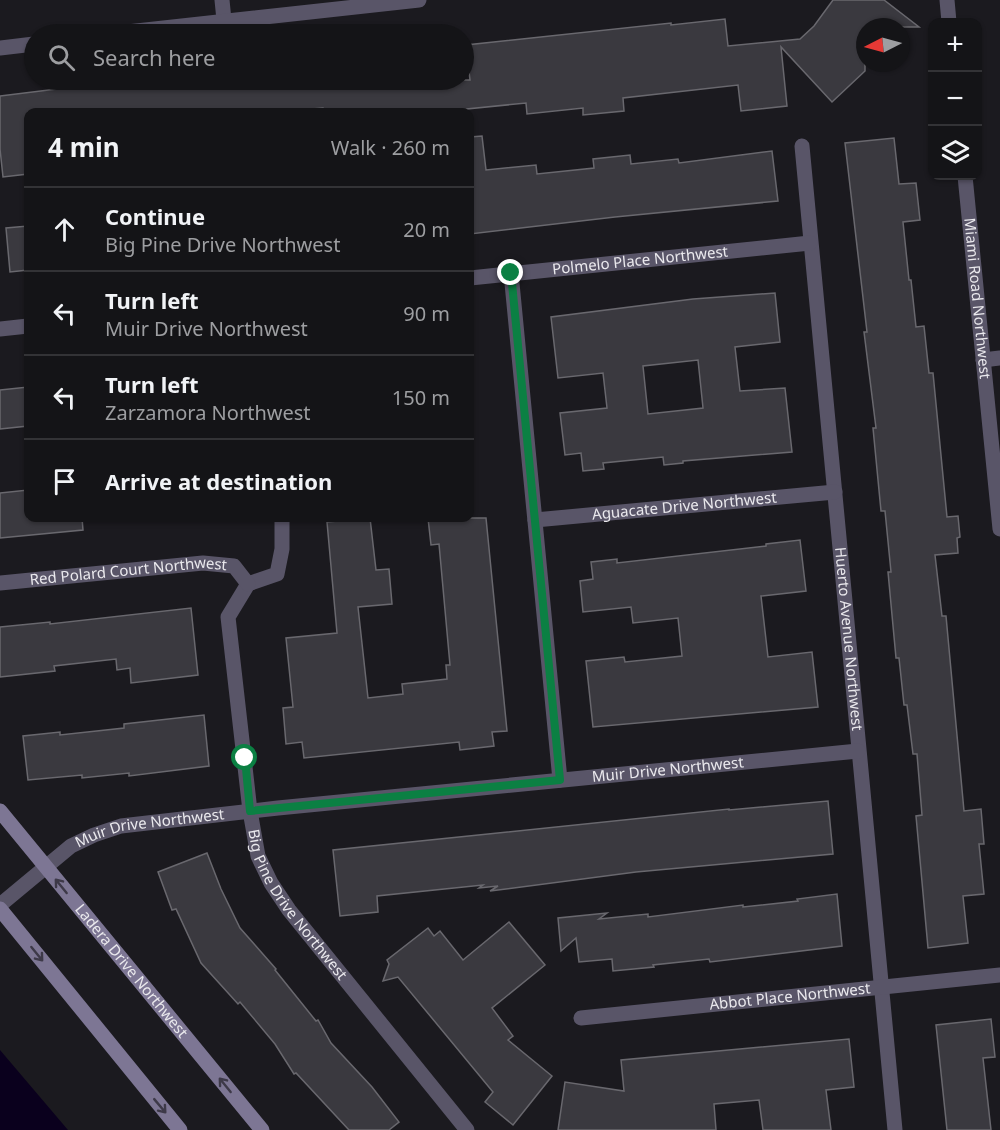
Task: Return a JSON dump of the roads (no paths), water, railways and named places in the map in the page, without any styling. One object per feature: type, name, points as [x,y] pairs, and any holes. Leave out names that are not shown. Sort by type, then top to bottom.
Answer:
[{"type":"main road","name":"Ladera Drive Northwest","points":[[0,811],[262,1130]]},
{"type":"main road","points":[[0,907],[180,1130]]},
{"type":"street","points":[[222,0],[224,20]]},
{"type":"street","points":[[191,24],[419,0]]},
{"type":"street","points":[[947,0],[949,18]]},
{"type":"street","points":[[0,48],[24,45]]},
{"type":"street","name":"Huerto Avenue Northwest","points":[[802,146],[895,1130]]},
{"type":"street","name":"Miami Road Northwest","points":[[965,180],[1000,529]]},
{"type":"street","name":"Polmelo Place Northwest","points":[[474,278],[810,243]]},
{"type":"street","points":[[511,273],[560,780]]},
{"type":"street","points":[[0,329],[24,326]]},
{"type":"street","points":[[984,360],[1000,358]]},
{"type":"street","name":"Aguacate Drive Northwest","points":[[534,520],[835,492]]},
{"type":"street","points":[[248,584],[277,574],[282,549],[282,522]]},
{"type":"street","name":"Red Polard Court Northwest","points":[[0,584],[203,562],[234,566],[248,584]]},
{"type":"street","name":"Big Pine Drive Northwest","points":[[248,584],[228,617],[250,811],[258,856],[271,884],[289,910],[466,1130]]},
{"type":"street","name":"Muir Drive Northwest","points":[[0,907],[71,846],[121,826],[250,811],[858,751]]},
{"type":"street","name":"Abbot Place Northwest","points":[[581,1018],[1000,975]]}]
